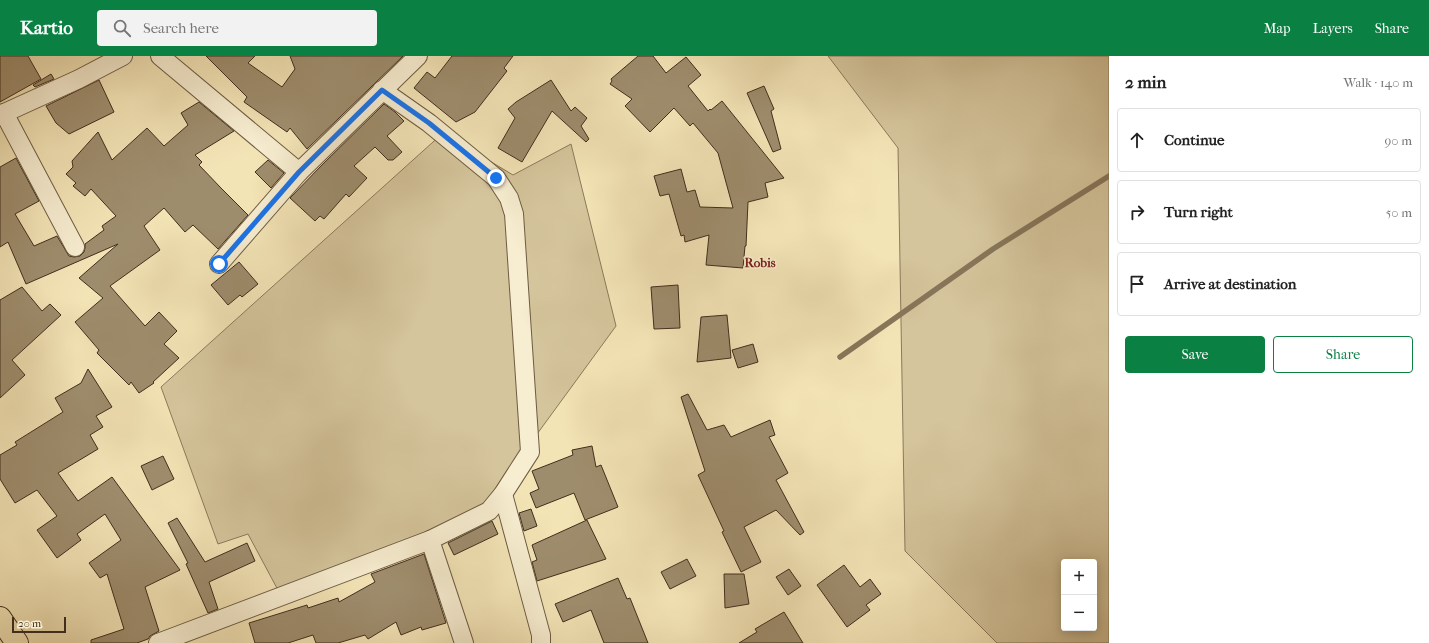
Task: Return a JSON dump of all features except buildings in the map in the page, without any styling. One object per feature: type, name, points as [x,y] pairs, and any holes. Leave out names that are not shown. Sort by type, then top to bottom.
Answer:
[{"type":"highway","points":[[0,618],[17,643]]},
{"type":"street","points":[[75,247],[2,114],[79,79],[123,56]]},
{"type":"street","points":[[160,56],[299,172]]},
{"type":"street","points":[[219,264],[299,172],[418,56]]},
{"type":"street","points":[[158,643],[430,540],[489,511],[503,494],[530,452],[514,214],[509,198],[496,178],[429,123],[382,90]]},
{"type":"street","points":[[503,494],[541,635],[541,643]]},
{"type":"street","points":[[430,540],[464,643]]},
{"type":"shaded area","points":[[828,56],[1109,56],[1109,643],[997,643],[905,551],[898,148]]},
{"type":"shaded area","points":[[443,133],[513,175],[571,144],[616,326],[483,508],[279,592],[248,534],[218,544],[161,387]]},
{"type":"waterway","points":[[840,357],[993,249],[1109,176]]},
{"type":"district","name":"Robis","points":[[760,262]]},
{"type":"route","points":[[219,264],[299,172],[382,90],[429,123],[496,178]]}]
